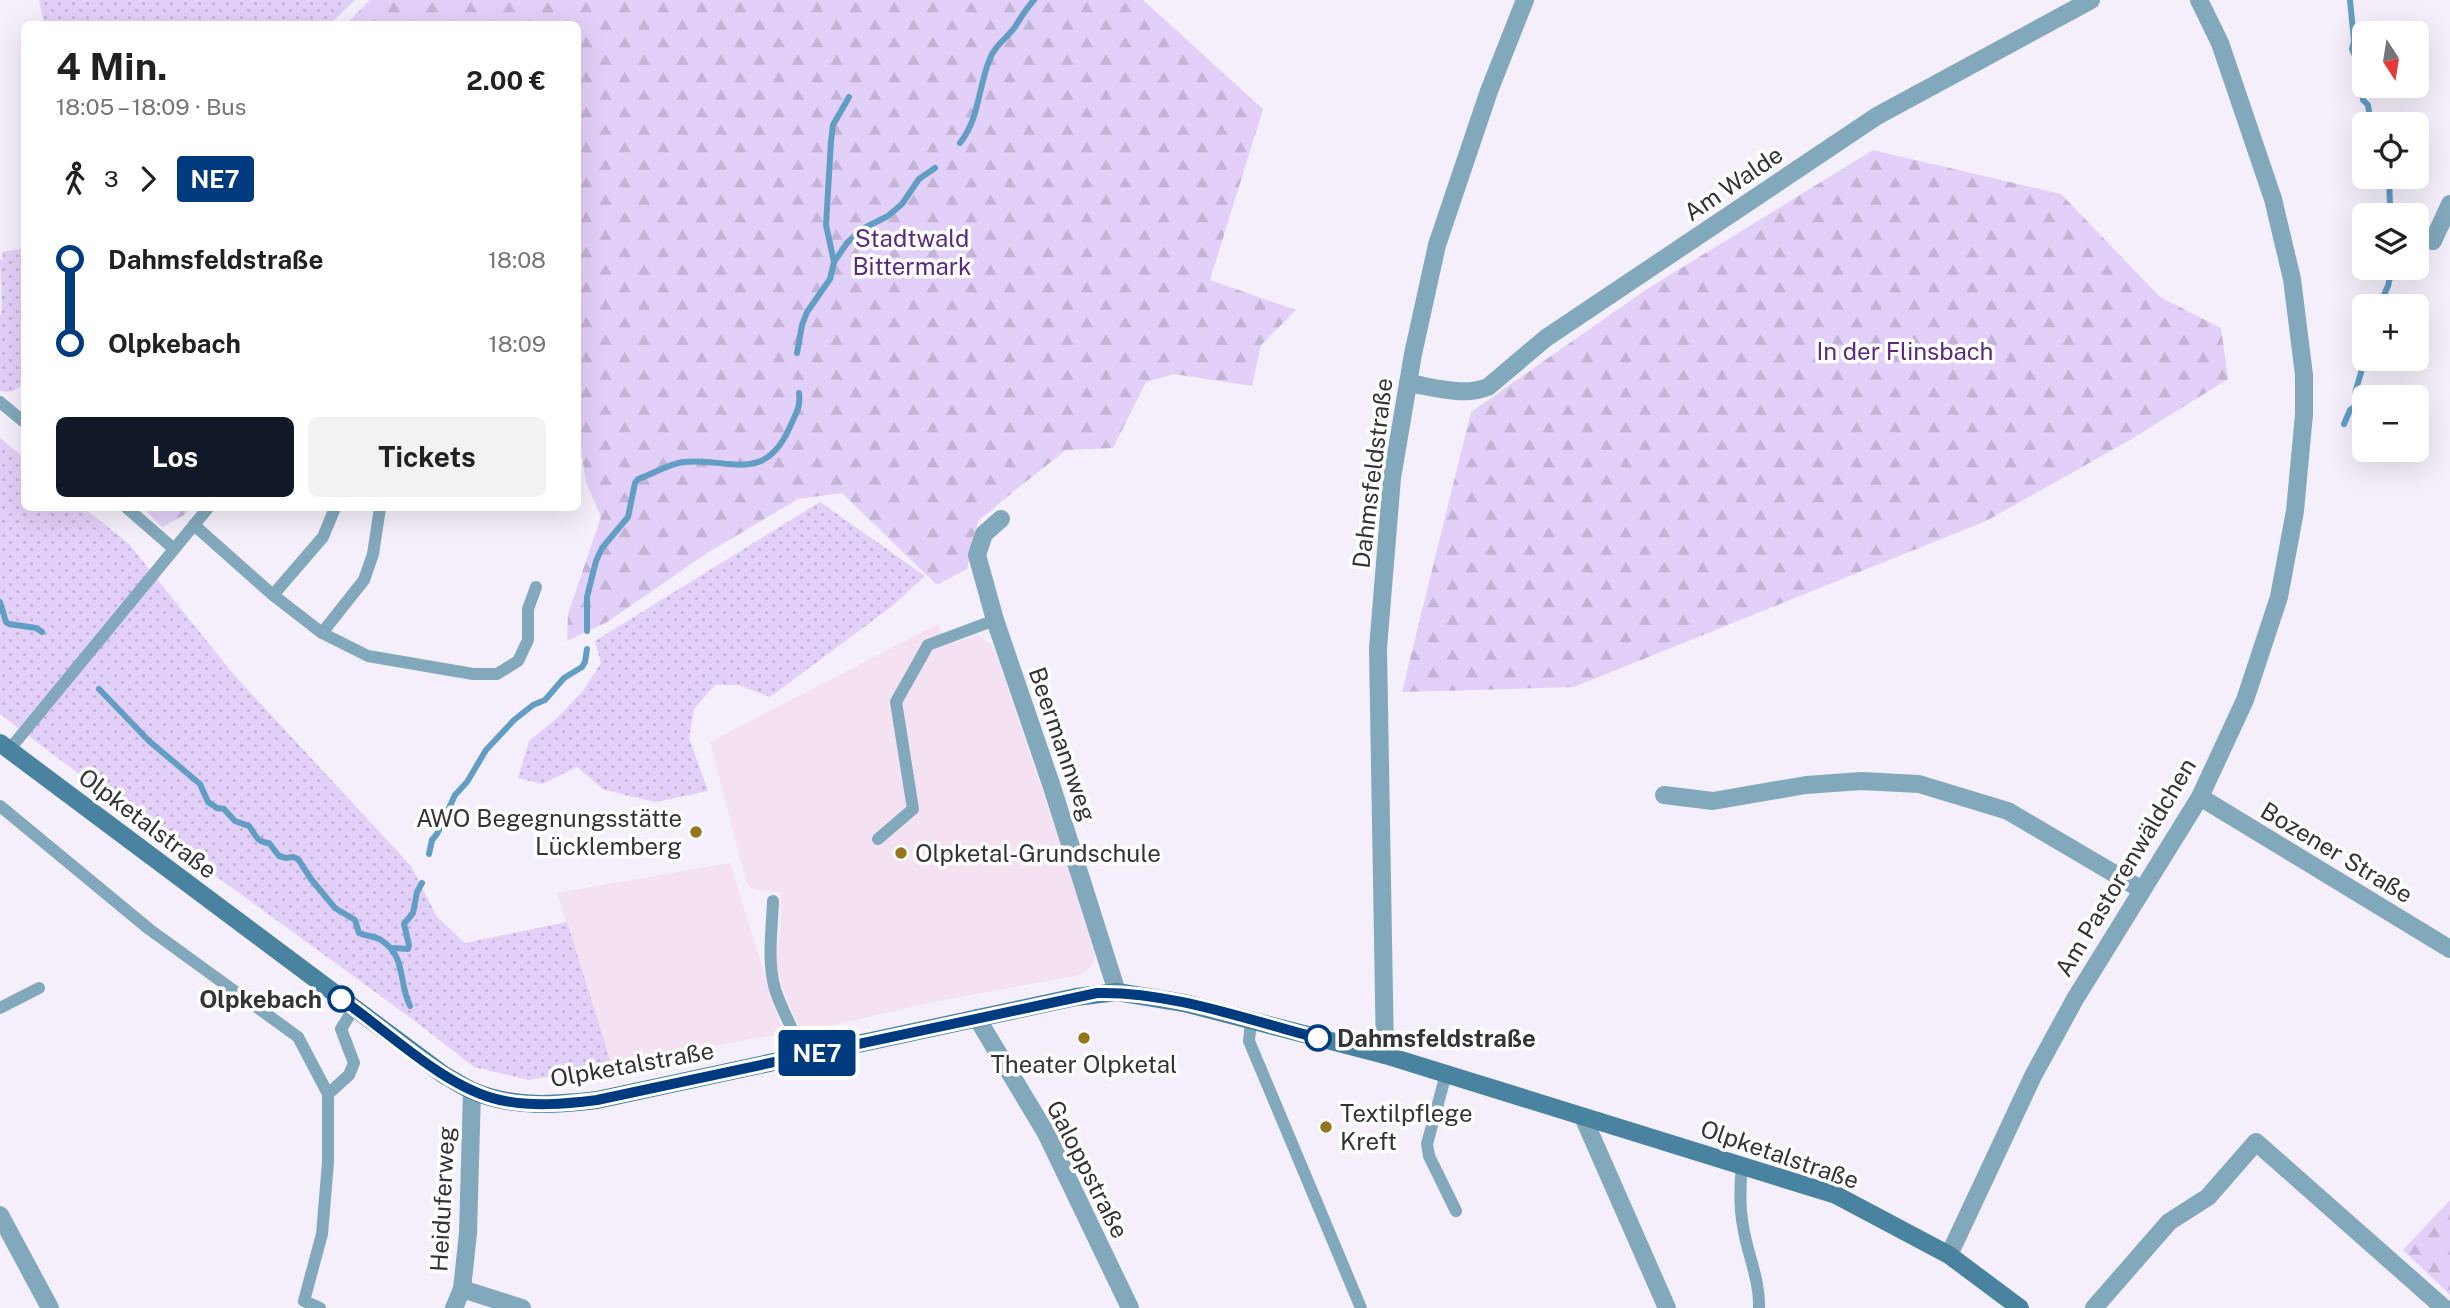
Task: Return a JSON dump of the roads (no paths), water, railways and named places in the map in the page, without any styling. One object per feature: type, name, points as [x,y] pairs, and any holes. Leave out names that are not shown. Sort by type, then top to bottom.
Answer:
[{"type":"street","name":"Dahmsfeldstraße","points":[[1385,1055],[1378,648],[1392,478],[1408,383],[1437,244],[1489,91],[1525,0]]},
{"type":"street","name":"Am Walde","points":[[1408,383],[1465,392],[1488,387],[1546,338],[1877,116],[2091,0]]},
{"type":"street","name":"Am Pastorenwäldchen","points":[[1950,1255],[2033,1076],[2075,999],[2200,797],[2245,700],[2279,597],[2295,511],[2304,414],[2304,374],[2292,279],[2273,199],[2220,43],[2199,0]]},
{"type":"street","points":[[2433,241],[2450,204]]},
{"type":"street","name":"Beermannweg","points":[[1001,519],[984,534],[977,555],[995,620],[1051,784],[1117,992]]},
{"type":"street","name":"Olpketalstraße","points":[[4,747],[444,1075],[472,1091],[500,1100],[544,1104],[577,1102],[1076,997],[1117,992],[1184,1003],[1385,1055],[1836,1195],[1950,1255],[2020,1308]]},
{"type":"street","points":[[1664,794],[1713,801],[1806,785],[1861,781],[1919,784],[2008,811],[2142,890]]},
{"type":"street","name":"Bozener Straße","points":[[2200,797],[2449,946]]},
{"type":"street","name":"Galoppstraße","points":[[977,1018],[1046,1133],[1130,1308]]},
{"type":"street","name":"Heiduferweg","points":[[454,1308],[462,1289],[468,1233],[472,1091]]},
{"type":"street","points":[[1583,1117],[1667,1308]]},
{"type":"street","points":[[2094,1308],[2168,1222],[2208,1197],[2256,1142],[2444,1308]]},
{"type":"street","points":[[0,1215],[50,1308]]},
{"type":"street","points":[[462,1289],[522,1308]]},
{"type":"lane","points":[[0,402],[21,420]]},
{"type":"lane","points":[[130,511],[174,549]]},
{"type":"lane","points":[[4,747],[206,511]]},
{"type":"lane","points":[[273,595],[323,537],[334,511]]},
{"type":"lane","points":[[321,633],[364,580],[373,554],[380,511]]},
{"type":"lane","points":[[194,525],[273,595],[321,633],[368,656],[473,674],[497,674],[518,661],[528,640],[528,609],[536,587]]},
{"type":"lane","points":[[878,839],[913,809],[896,702],[928,645],[995,620]]},
{"type":"lane","points":[[0,806],[149,929],[298,1037],[327,1094],[328,1162],[322,1234],[304,1301],[320,1308]]},
{"type":"lane","points":[[773,901],[770,966],[776,991],[803,1056]]},
{"type":"lane","points":[[0,1008],[39,988]]},
{"type":"lane","points":[[327,1094],[349,1075],[354,1063],[341,1029],[354,1008]]},
{"type":"lane","points":[[1251,1021],[1249,1041],[1361,1308]]},
{"type":"lane","points":[[1446,1074],[1427,1143],[1429,1156],[1456,1211]]},
{"type":"lane","points":[[1742,1164],[1739,1197],[1743,1228],[1760,1291],[1759,1308]]},
{"type":"waterway","points":[[960,143],[975,114],[991,56],[1034,0]]},
{"type":"waterway","points":[[2350,0],[2354,41],[2352,49],[2357,60],[2363,100],[2368,105],[2369,112]]},
{"type":"waterway","points":[[834,262],[826,225],[831,141],[833,125],[849,97]]},
{"type":"waterway","points":[[797,353],[807,312],[830,279],[834,262],[847,243],[862,229],[888,216],[902,204],[919,179],[935,168]]},
{"type":"waterway","points":[[2389,189],[2390,203]]},
{"type":"waterway","points":[[2384,294],[2389,280]]},
{"type":"waterway","points":[[2344,424],[2350,410],[2359,403],[2355,393],[2361,371]]},
{"type":"waterway","points":[[587,631],[587,597],[596,561],[602,548],[628,517],[638,479],[684,462],[743,465],[768,457],[779,446],[789,429],[798,407],[799,393]]},
{"type":"waterway","name":"Olpkebach","points":[[0,602],[6,622],[36,628],[42,632]]},
{"type":"waterway","points":[[429,854],[432,840],[455,795],[467,782],[486,750],[514,720],[533,705],[545,700],[564,678],[582,667],[587,649]]},
{"type":"waterway","name":"Olpkebach","points":[[99,689],[149,741],[200,784],[208,802],[224,809],[235,821],[249,826],[257,838],[269,843],[279,856],[298,859],[335,908],[355,920],[359,933],[379,939],[389,947],[398,962],[410,1006]]},
{"type":"waterway","points":[[393,952],[394,948],[408,949],[404,924],[413,913],[417,892],[422,883]]},
{"type":"place","name":"AWO Begegnungsstätte Lücklemberg","points":[[696,832]]},
{"type":"place","name":"Olpketal-Grundschule","points":[[901,853]]},
{"type":"place","name":"Olpkebach","points":[[341,999]]},
{"type":"place","name":"Theater Olpketal","points":[[1084,1038]]},
{"type":"place","name":"Dahmsfeldstraße","points":[[1318,1038]]},
{"type":"place","name":"Textilpflege Kreft","points":[[1326,1127]]},
{"type":"park label","name":"Stadtwald Bittermark","points":[[912,252]]},
{"type":"park label","name":"In der Flinsbach","points":[[1905,351]]}]
